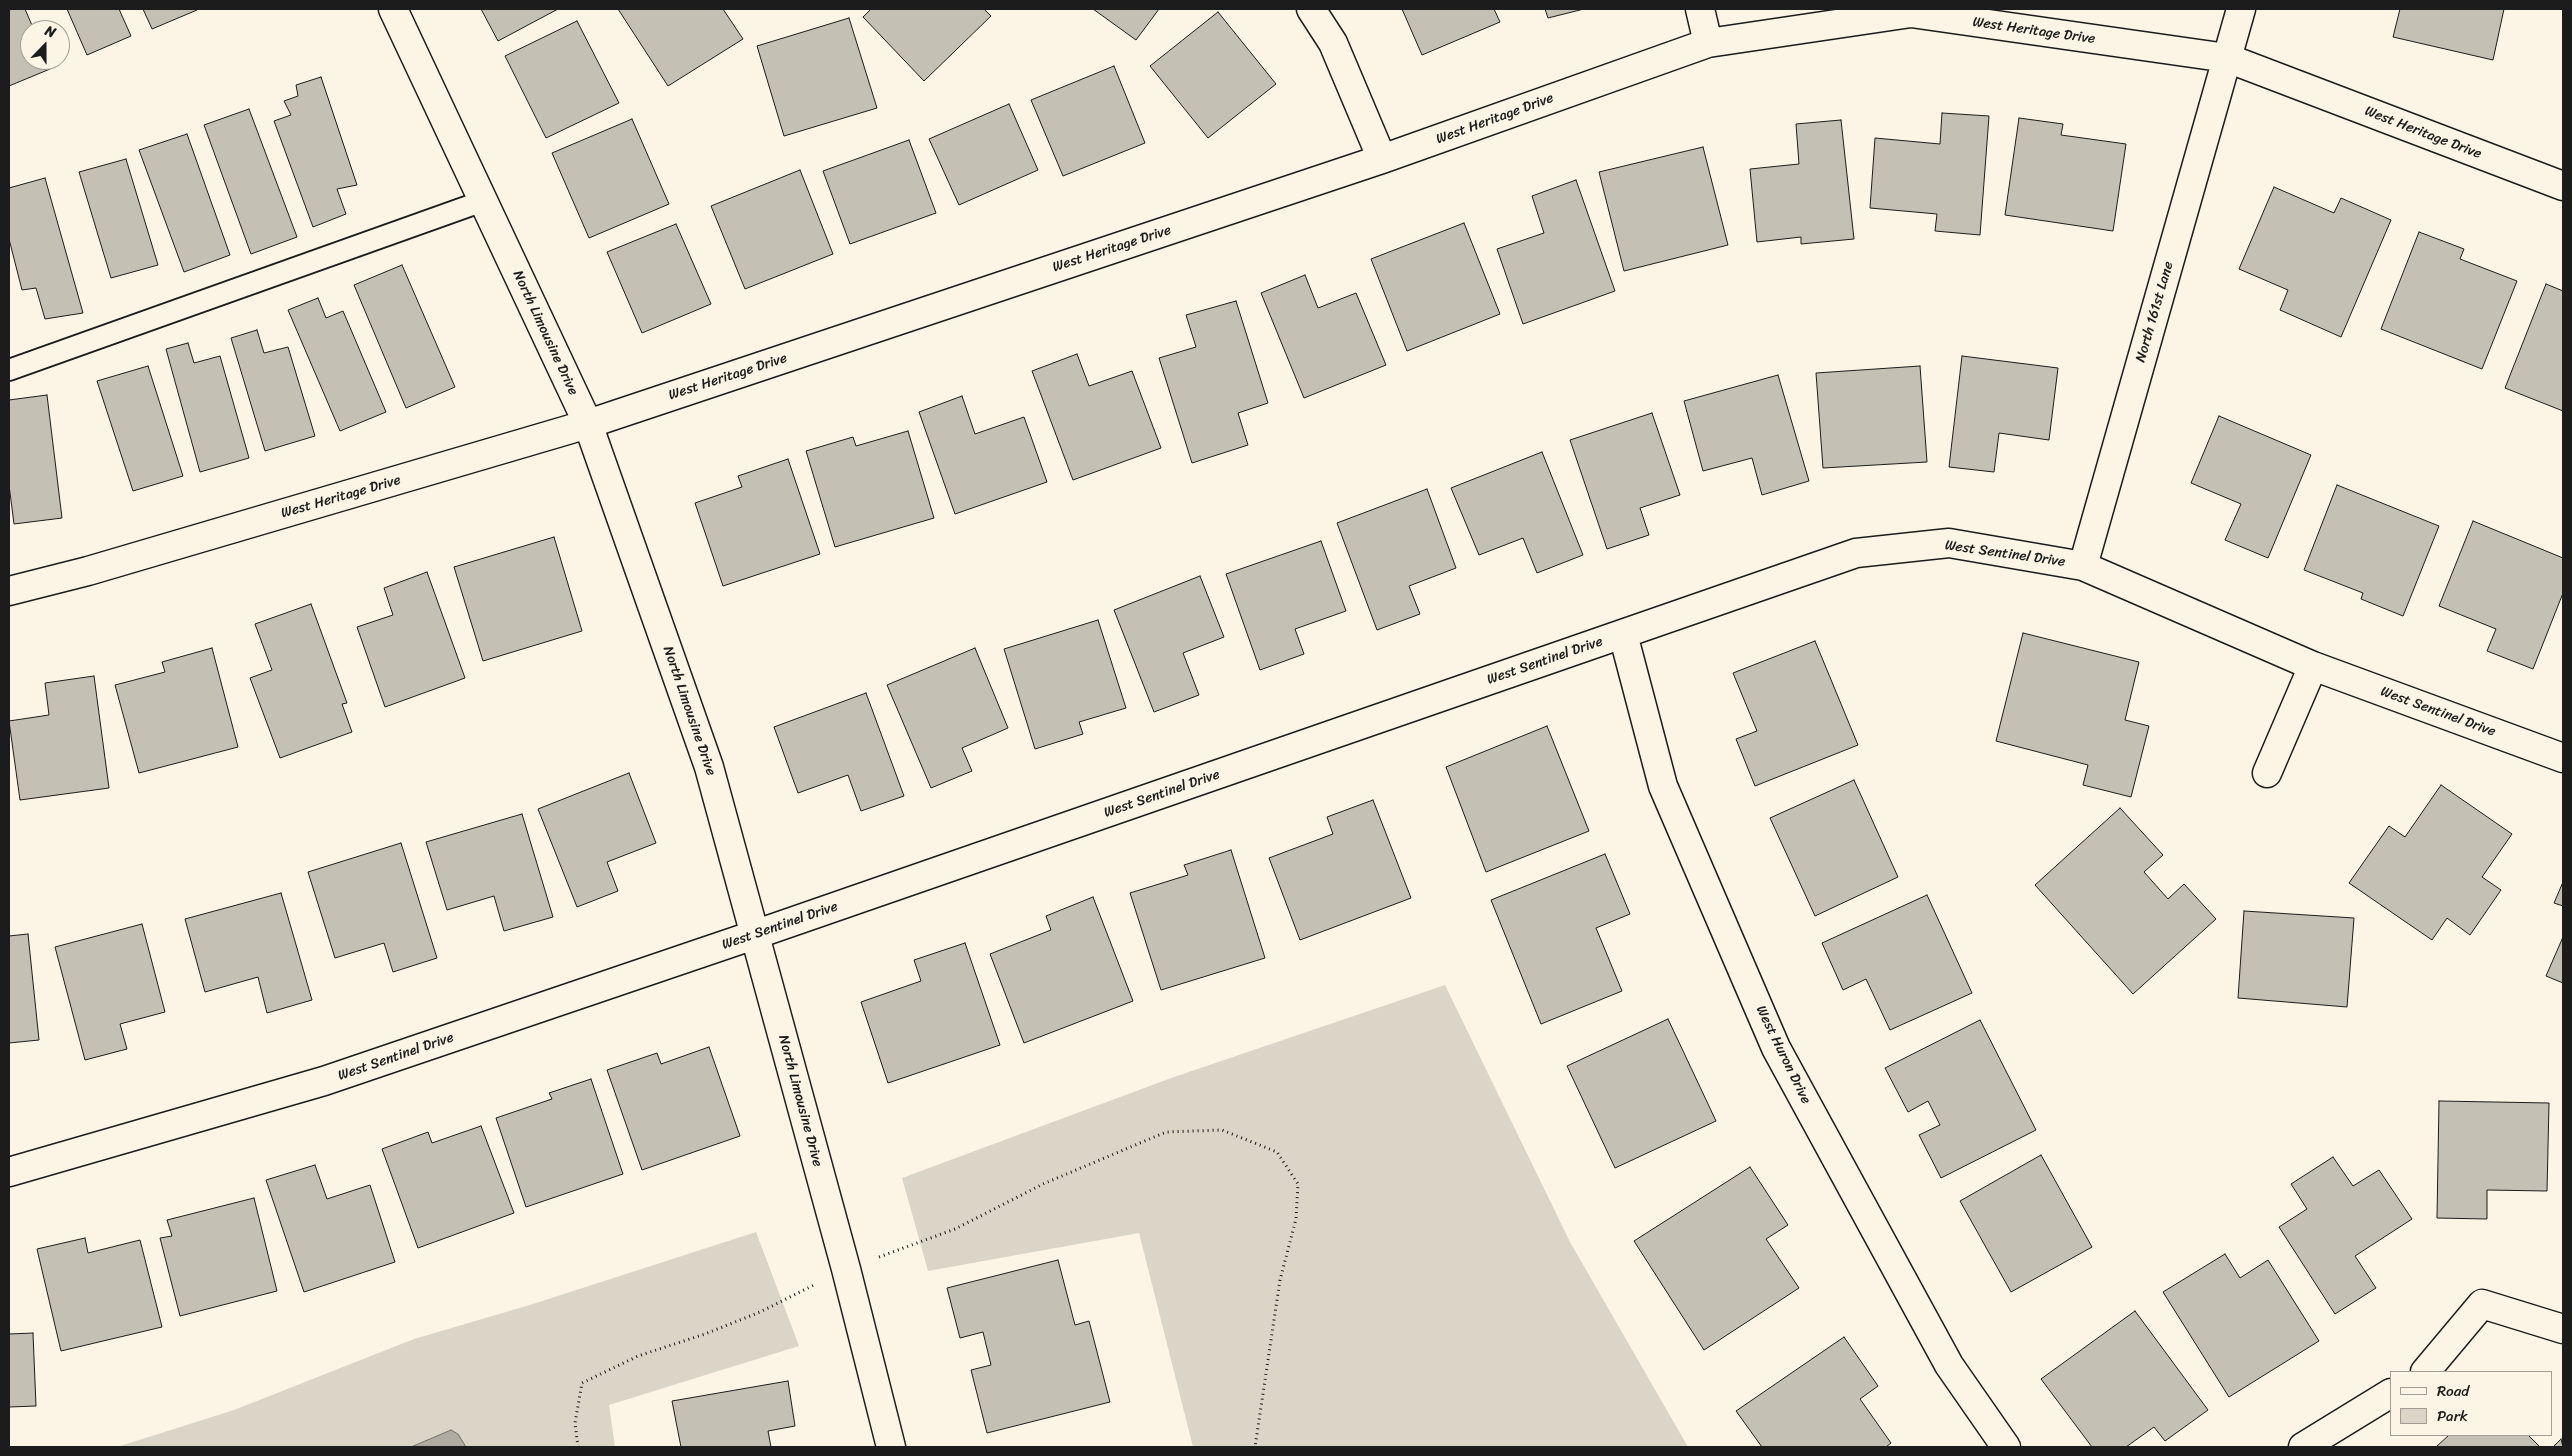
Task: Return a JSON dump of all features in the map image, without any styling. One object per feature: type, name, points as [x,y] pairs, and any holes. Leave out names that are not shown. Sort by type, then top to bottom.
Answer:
[{"type":"street","name":"North Limousine Drive","points":[[394,9],[588,424],[709,767],[846,1269],[891,1447]]},
{"type":"street","points":[[1311,9],[1333,43],[1382,159]]},
{"type":"street","points":[[1700,9],[1708,43]]},
{"type":"street","points":[[2227,58],[2241,9]]},
{"type":"street","name":"West Heritage Drive","points":[[9,590],[88,571],[588,424],[1382,159],[1708,43],[1912,11],[2227,58],[2563,186]]},
{"type":"street","name":"North 161st Lane","points":[[2083,566],[2227,58]]},
{"type":"street","name":"West Sentinel Drive","points":[[9,1172],[324,1081],[754,935],[1856,552],[1949,543],[2083,566],[2313,666],[2563,758]]},
{"type":"street","name":"West Huron Drive","points":[[1623,634],[1663,786],[1776,1048],[1949,1365],[2006,1447]]},
{"type":"street","points":[[2267,773],[2313,666]]},
{"type":"street","points":[[2426,1371],[2482,1304],[2563,1329]]},
{"type":"street","points":[[2303,1447],[2390,1394]]},
{"type":"lane","points":[[9,370],[483,201]]},
{"type":"path","points":[[578,1447],[575,1422],[582,1383],[638,1356],[705,1334],[760,1312],[846,1269],[955,1229],[1043,1184],[1166,1132],[1222,1130],[1276,1152],[1298,1184],[1296,1219],[1280,1280],[1255,1447]]},
{"type":"green space","points":[[1445,985],[1570,1242],[1688,1447],[1193,1447],[1139,1233],[928,1271],[902,1178],[1174,1077]]},
{"type":"green space","points":[[756,1232],[799,1346],[609,1405],[615,1447],[117,1447],[234,1410],[414,1339],[533,1304]]},
{"type":"shaded area","points":[[451,1430],[458,1434],[466,1447],[411,1447]]},
{"type":"building","points":[[9,9],[25,9],[30,20],[20,20],[20,70],[48,70],[9,86]]},
{"type":"building","points":[[67,9],[119,9],[131,36],[87,55]]},
{"type":"building","points":[[143,9],[196,9],[197,10],[152,29]]},
{"type":"building","points":[[481,9],[558,9],[498,41]]},
{"type":"building","points":[[618,9],[723,9],[743,39],[668,86]]},
{"type":"building","points":[[871,9],[984,9],[991,16],[924,81],[863,17]]},
{"type":"building","points":[[1093,9],[1159,9],[1136,40]]},
{"type":"building","points":[[1402,9],[1494,9],[1500,22],[1422,55]]},
{"type":"building","points":[[1545,9],[1584,9],[1548,18]]},
{"type":"building","points":[[2400,9],[2504,9],[2493,60],[2393,37]]},
{"type":"building","points":[[1218,12],[1276,84],[1208,138],[1150,66]]},
{"type":"building","points":[[849,18],[877,108],[784,136],[757,46]]},
{"type":"building","points":[[577,21],[619,103],[546,138],[505,56]]},
{"type":"building","points":[[1114,66],[1145,143],[1063,176],[1031,100]]},
{"type":"building","points":[[321,77],[357,185],[337,189],[346,214],[313,227],[274,121],[291,115],[284,101],[298,96],[296,85]]},
{"type":"building","points":[[1009,104],[1038,170],[959,205],[929,139]]},
{"type":"building","points":[[249,109],[297,237],[251,254],[204,125]]},
{"type":"building","points":[[1942,113],[1989,116],[1980,235],[1935,231],[1937,214],[1870,208],[1875,138],[1940,144]]},
{"type":"building","points":[[2019,118],[2063,124],[2061,135],[2126,144],[2113,231],[2005,215]]},
{"type":"building","points":[[632,119],[669,204],[589,238],[552,153]]},
{"type":"building","points":[[1841,120],[1854,239],[1801,244],[1801,237],[1757,242],[1750,169],[1799,164],[1796,124]]},
{"type":"building","points":[[187,134],[230,255],[184,272],[139,150]]},
{"type":"building","points":[[909,140],[936,213],[850,244],[823,171]]},
{"type":"building","points":[[1703,147],[1728,245],[1624,271],[1599,172]]},
{"type":"building","points":[[126,159],[158,265],[111,278],[79,172]]},
{"type":"building","points":[[800,170],[833,254],[745,289],[711,206]]},
{"type":"building","points":[[45,178],[83,313],[45,319],[36,288],[22,290],[9,239],[9,188]]},
{"type":"building","points":[[1576,180],[1615,291],[1523,324],[1497,249],[1544,233],[1532,196]]},
{"type":"building","points":[[2274,187],[2334,213],[2341,198],[2391,220],[2341,337],[2280,310],[2288,290],[2239,269]]},
{"type":"building","points":[[1464,223],[1500,314],[1407,351],[1371,259]]},
{"type":"building","points":[[676,224],[711,304],[642,333],[607,252]]},
{"type":"building","points":[[2419,232],[2464,249],[2460,259],[2517,281],[2482,369],[2381,329]]},
{"type":"building","points":[[402,265],[455,387],[406,408],[354,285]]},
{"type":"building","points":[[1305,275],[1318,308],[1356,293],[1386,365],[1304,398],[1261,293]]},
{"type":"building","points":[[2546,284],[2563,291],[2563,411],[2505,388]]},
{"type":"building","points":[[318,298],[326,318],[343,311],[386,412],[340,431],[288,310]]},
{"type":"building","points":[[1236,301],[1268,403],[1238,413],[1248,445],[1192,463],[1159,358],[1196,347],[1186,315]]},
{"type":"building","points":[[257,330],[264,353],[288,347],[315,436],[265,451],[231,338]]},
{"type":"building","points":[[188,343],[194,363],[220,356],[249,458],[200,472],[166,349]]},
{"type":"building","points":[[1077,354],[1089,386],[1132,371],[1161,448],[1073,480],[1032,371]]},
{"type":"building","points":[[1962,356],[2058,368],[2049,440],[1999,433],[1994,472],[1949,467]]},
{"type":"building","points":[[148,366],[183,476],[133,491],[97,381]]},
{"type":"building","points":[[1920,366],[1927,462],[1823,468],[1816,373]]},
{"type":"building","points":[[1778,375],[1809,481],[1762,495],[1752,458],[1703,471],[1684,401]]},
{"type":"building","points":[[47,395],[62,518],[14,524],[9,485],[9,400]]},
{"type":"building","points":[[962,396],[975,434],[1024,417],[1047,482],[955,514],[919,412]]},
{"type":"building","points":[[1652,413],[1680,495],[1640,508],[1649,535],[1607,549],[1570,440]]},
{"type":"building","points":[[2219,416],[2311,455],[2268,558],[2225,540],[2241,504],[2191,483]]},
{"type":"building","points":[[908,431],[934,518],[835,547],[806,451],[853,437],[856,446]]},
{"type":"building","points":[[1542,452],[1583,555],[1537,573],[1523,538],[1479,555],[1451,488]]},
{"type":"building","points":[[788,459],[820,554],[723,586],[695,503],[742,487],[738,476]]},
{"type":"building","points":[[2337,485],[2439,526],[2403,616],[2361,599],[2363,593],[2304,570]]},
{"type":"building","points":[[1427,489],[1456,568],[1409,586],[1420,614],[1377,630],[1337,523]]},
{"type":"building","points":[[2473,521],[2563,558],[2563,593],[2533,669],[2487,651],[2496,629],[2439,606]]},
{"type":"building","points":[[554,537],[582,631],[483,661],[454,567]]},
{"type":"building","points":[[1321,541],[1346,611],[1295,629],[1304,654],[1260,670],[1226,574]]},
{"type":"building","points":[[427,572],[465,678],[385,707],[357,627],[393,615],[384,588]]},
{"type":"building","points":[[1200,576],[1224,637],[1183,653],[1199,695],[1154,712],[1114,610]]},
{"type":"building","points":[[311,604],[347,703],[342,704],[352,732],[280,758],[250,678],[272,670],[255,624]]},
{"type":"building","points":[[1098,620],[1126,708],[1079,722],[1083,734],[1035,749],[1004,649]]},
{"type":"building","points":[[2023,633],[2139,662],[2125,720],[2149,726],[2131,797],[2083,785],[2088,765],[1996,741]]},
{"type":"building","points":[[1815,641],[1858,745],[1755,786],[1736,739],[1757,731],[1733,673]]},
{"type":"building","points":[[212,648],[238,747],[139,773],[115,685],[165,672],[162,662]]},
{"type":"building","points":[[975,648],[1008,728],[962,748],[972,771],[931,788],[887,685]]},
{"type":"building","points":[[94,676],[109,788],[20,800],[9,721],[49,715],[45,683]]},
{"type":"building","points":[[866,693],[904,796],[861,811],[848,775],[798,793],[774,727]]},
{"type":"building","points":[[1547,726],[1589,831],[1486,872],[1446,767]]},
{"type":"building","points":[[629,773],[656,843],[607,862],[618,891],[577,907],[538,809]]},
{"type":"building","points":[[1854,780],[1898,877],[1815,916],[1770,818]]},
{"type":"building","points":[[2441,785],[2512,834],[2482,877],[2501,890],[2470,935],[2447,918],[2432,940],[2349,883],[2389,826],[2405,837]]},
{"type":"building","points":[[1373,800],[1411,898],[1300,940],[1269,858],[1333,834],[1327,817]]},
{"type":"building","points":[[2120,808],[2163,855],[2144,872],[2168,899],[2184,884],[2216,919],[2133,994],[2035,885]]},
{"type":"building","points":[[522,814],[553,917],[504,931],[494,896],[447,910],[426,842]]},
{"type":"building","points":[[401,843],[437,958],[393,972],[384,943],[335,958],[308,872]]},
{"type":"building","points":[[1231,850],[1265,958],[1161,990],[1130,893],[1188,875],[1184,865]]},
{"type":"building","points":[[1605,854],[1630,914],[1596,928],[1622,991],[1541,1024],[1491,900]]},
{"type":"building","points":[[2563,882],[2563,906],[2554,903]]},
{"type":"building","points":[[281,893],[312,1000],[267,1013],[258,977],[205,992],[185,919]]},
{"type":"building","points":[[1927,895],[1972,993],[1890,1030],[1866,979],[1843,990],[1822,943]]},
{"type":"building","points":[[1093,897],[1133,1001],[1024,1043],[990,954],[1051,930],[1046,916]]},
{"type":"building","points":[[2244,911],[2354,918],[2347,1007],[2238,998]]},
{"type":"building","points":[[142,924],[165,1012],[120,1024],[127,1049],[85,1060],[55,947]]},
{"type":"building","points":[[28,934],[39,1040],[9,1043],[9,936]]},
{"type":"building","points":[[2563,937],[2563,983],[2546,976]]},
{"type":"building","points":[[965,943],[1000,1045],[888,1083],[861,1002],[921,981],[914,960]]},
{"type":"building","points":[[1668,1019],[1716,1121],[1615,1168],[1567,1066]]},
{"type":"building","points":[[1980,1020],[2036,1130],[1941,1178],[1919,1135],[1940,1125],[1928,1101],[1908,1112],[1885,1068]]},
{"type":"building","points":[[709,1047],[740,1136],[642,1170],[607,1070],[657,1053],[661,1064]]},
{"type":"building","points":[[591,1079],[623,1174],[526,1207],[496,1118],[552,1099],[549,1093]]},
{"type":"building","points":[[2439,1101],[2549,1103],[2547,1191],[2487,1190],[2487,1219],[2437,1218]]},
{"type":"building","points":[[481,1126],[514,1213],[418,1248],[382,1149],[428,1132],[432,1143]]},
{"type":"building","points":[[2041,1155],[2092,1247],[2011,1292],[1960,1201]]},
{"type":"building","points":[[2333,1157],[2353,1186],[2379,1170],[2412,1219],[2355,1256],[2376,1288],[2335,1314],[2279,1227],[2307,1209],[2291,1184]]},
{"type":"building","points":[[315,1165],[327,1199],[370,1185],[395,1262],[304,1292],[266,1180]]},
{"type":"building","points":[[1750,1167],[1788,1225],[1766,1239],[1799,1288],[1704,1350],[1634,1241]]},
{"type":"building","points":[[254,1198],[277,1291],[180,1316],[160,1238],[172,1236],[167,1220]]},
{"type":"building","points":[[85,1238],[88,1253],[140,1240],[162,1327],[61,1351],[37,1249]]},
{"type":"building","points":[[2225,1254],[2240,1278],[2268,1260],[2319,1341],[2229,1397],[2163,1292]]},
{"type":"building","points":[[1058,1260],[1075,1325],[1089,1321],[1110,1402],[987,1433],[971,1370],[991,1365],[983,1332],[960,1338],[947,1288]]},
{"type":"building","points":[[2135,1311],[2208,1410],[2165,1441],[2154,1427],[2126,1447],[2092,1447],[2041,1379]]},
{"type":"building","points":[[33,1333],[36,1406],[9,1407],[9,1334]]},
{"type":"building","points":[[1844,1337],[1878,1386],[1860,1399],[1891,1443],[1886,1447],[1762,1447],[1736,1411]]},
{"type":"building","points":[[788,1381],[795,1426],[768,1431],[771,1447],[681,1447],[672,1401]]},
{"type":"building","points":[[2448,1436],[2529,1436],[2540,1447],[2436,1447]]},
{"type":"building","points":[[2561,1439],[2563,1447],[2553,1447]]}]
